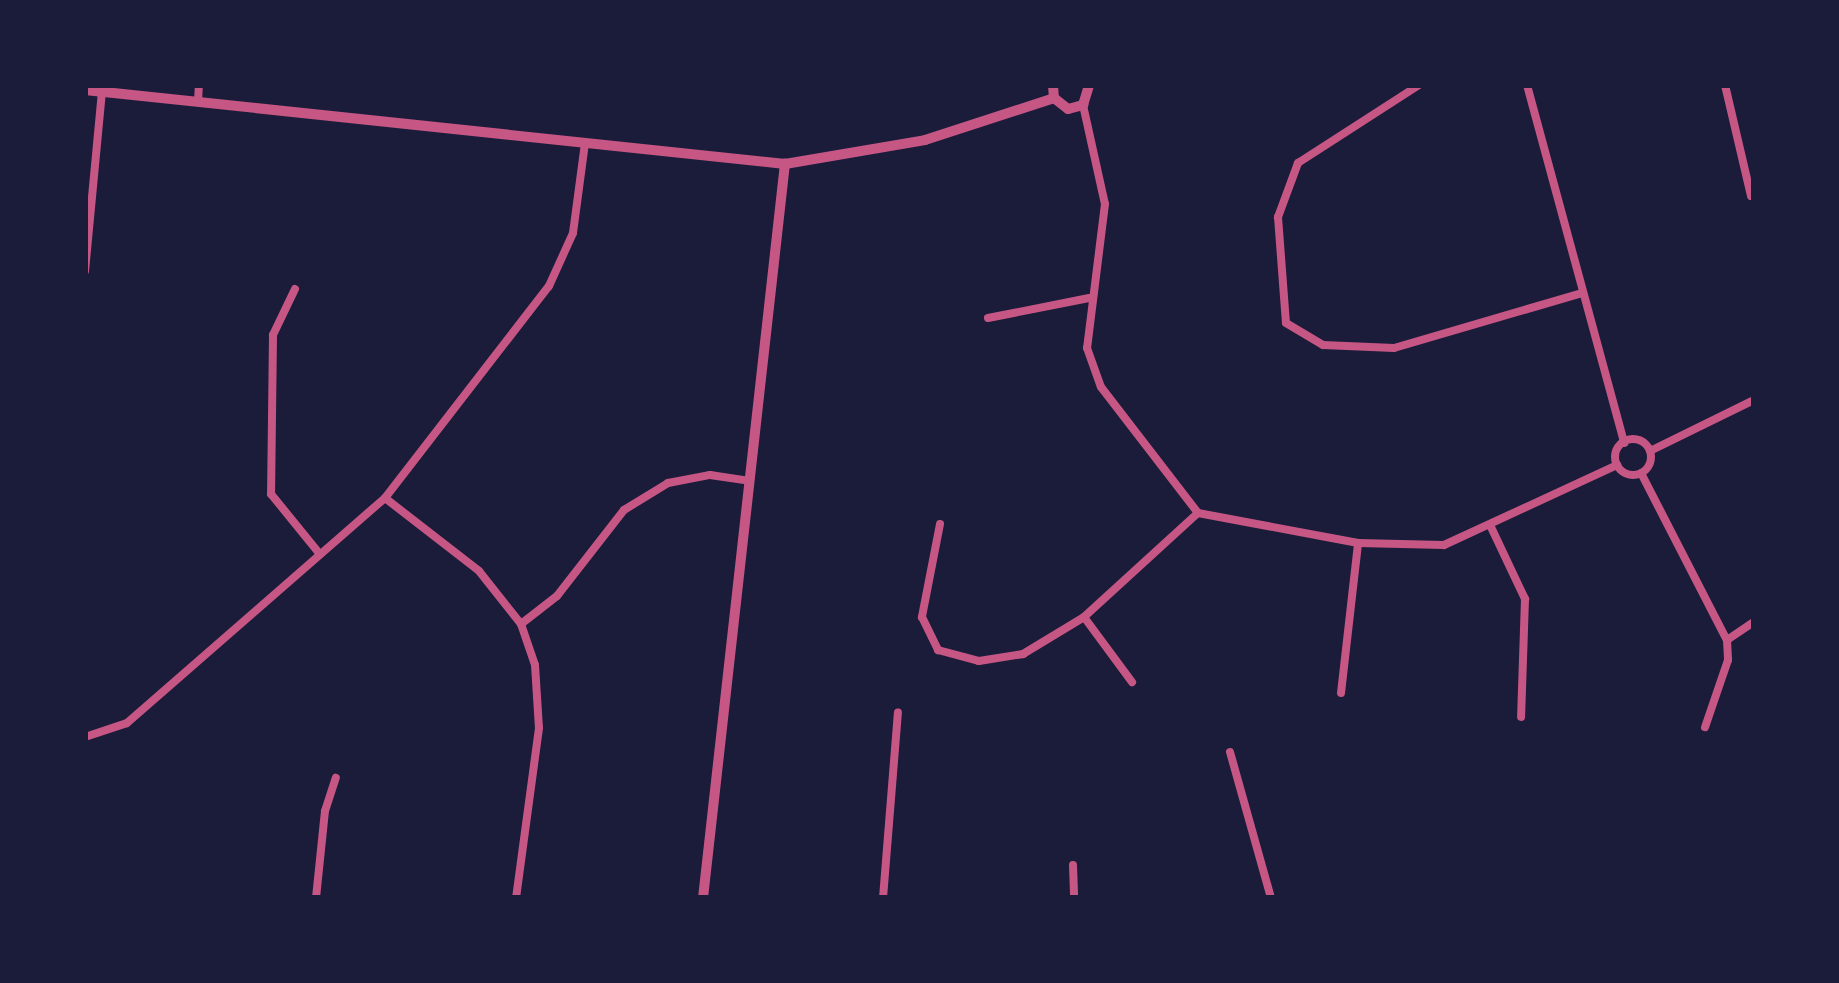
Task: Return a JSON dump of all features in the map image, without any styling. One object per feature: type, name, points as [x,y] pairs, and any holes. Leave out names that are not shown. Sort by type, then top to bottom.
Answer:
[{"type":"street","points":[[198,102],[199,85]]},
{"type":"street","points":[[1053,85],[1054,98],[1068,109],[1084,105]]},
{"type":"street","points":[[1090,85],[1084,105],[1105,204],[1089,298],[1087,348],[1101,387],[1198,514],[1358,543],[1444,545],[1491,527],[1617,465],[1641,473],[1727,640],[1728,660],[1705,726]]},
{"type":"street","points":[[1419,85],[1298,163],[1278,216],[1286,323],[1322,345],[1394,348],[1579,294]]},
{"type":"street","points":[[1527,85],[1579,294],[1624,442],[1617,465]]},
{"type":"street","points":[[1725,85],[1751,196]]},
{"type":"street","points":[[85,90],[785,164],[925,140],[1054,98]]},
{"type":"street","points":[[85,270],[102,92]]},
{"type":"street","points":[[85,737],[126,723],[386,498],[549,286],[573,233],[584,143]]},
{"type":"street","points":[[703,898],[785,164]]},
{"type":"street","points":[[295,289],[274,335],[270,494],[319,553]]},
{"type":"street","points":[[988,318],[1089,298]]},
{"type":"street","points":[[1641,473],[1650,451],[1754,400]]},
{"type":"street","points":[[1624,442],[1642,442],[1650,451]]},
{"type":"street","points":[[521,624],[557,596],[624,510],[668,483],[710,475],[750,480]]},
{"type":"street","points":[[386,498],[479,571],[521,624],[535,664],[539,728],[516,898]]},
{"type":"street","points":[[940,524],[922,617],[938,650],[978,661],[1023,654],[1084,617],[1198,514]]},
{"type":"street","points":[[1491,527],[1525,599],[1521,717]]},
{"type":"street","points":[[1340,694],[1358,543]]},
{"type":"street","points":[[1084,617],[1132,682]]},
{"type":"street","points":[[1727,640],[1754,622]]},
{"type":"street","points":[[883,898],[898,714]]},
{"type":"street","points":[[1230,752],[1272,898]]},
{"type":"street","points":[[316,898],[325,812],[336,778]]},
{"type":"street","points":[[1073,865],[1074,898]]}]
